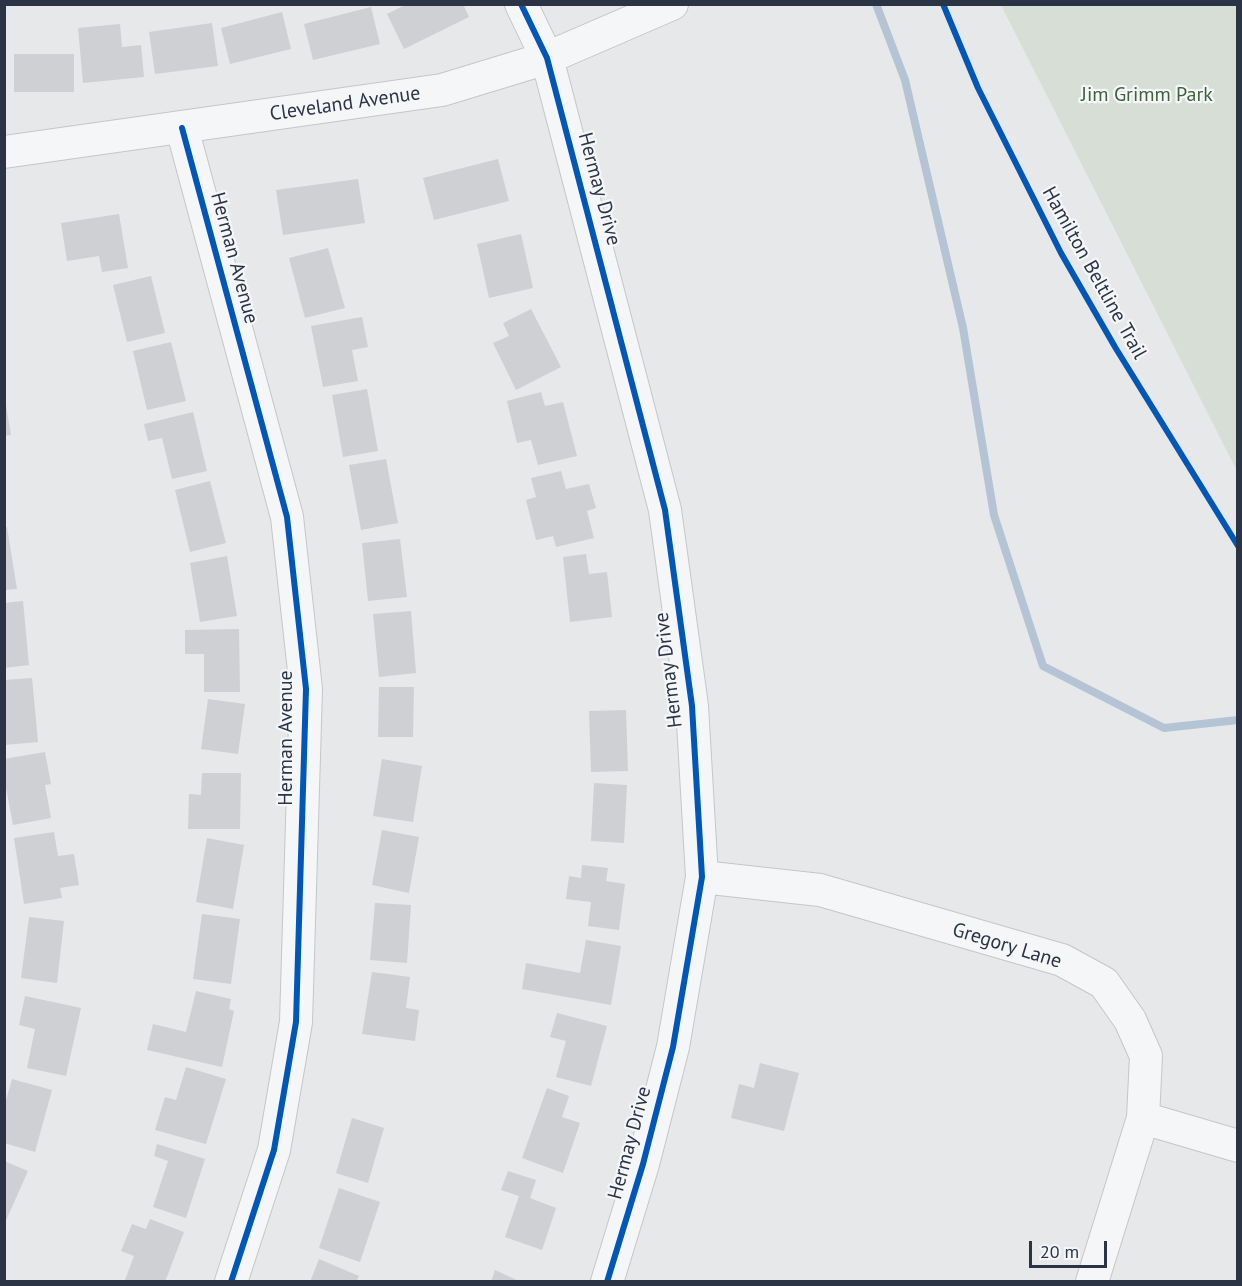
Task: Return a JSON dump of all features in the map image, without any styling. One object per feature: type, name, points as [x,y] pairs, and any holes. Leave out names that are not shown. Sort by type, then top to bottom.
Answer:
[{"type":"street","name":"Hermay Drive","points":[[521,4],[547,58],[665,510],[692,706],[702,877],[673,1047],[643,1164],[607,1281]]},
{"type":"street","name":"Cleveland Avenue","points":[[4,152],[442,90],[547,58],[672,4]]},
{"type":"street","name":"Herman Avenue","points":[[182,128],[286,517],[306,689],[296,1022],[274,1150],[231,1281]]},
{"type":"street","name":"Gregory Lane","points":[[702,877],[820,890],[1062,960],[1104,983],[1130,1020],[1146,1056],[1143,1118],[1092,1281]]},
{"type":"street","points":[[1143,1118],[1238,1146]]},
{"type":"green space","name":"Jim Grimm Park","points":[[1001,5],[1237,5],[1237,471]]},
{"type":"building","points":[[407,4],[463,4],[469,17],[404,49],[387,14]]},
{"type":"building","points":[[371,7],[380,44],[313,60],[304,24]]},
{"type":"building","points":[[282,12],[291,49],[230,64],[221,28]]},
{"type":"building","points":[[212,23],[218,66],[155,74],[149,32]]},
{"type":"building","points":[[120,24],[122,47],[141,45],[144,77],[83,83],[78,28]]},
{"type":"building","points":[[14,54],[74,54],[74,92],[14,92]]},
{"type":"building","points":[[498,159],[509,201],[434,220],[423,178]]},
{"type":"building","points":[[358,179],[365,223],[283,235],[276,190]]},
{"type":"building","points":[[119,214],[128,268],[102,272],[99,256],[67,261],[61,223]]},
{"type":"building","points":[[521,234],[533,288],[489,298],[477,244]]},
{"type":"building","points":[[328,248],[345,308],[305,318],[289,258]]},
{"type":"building","points":[[151,276],[165,333],[127,342],[113,285]]},
{"type":"building","points":[[531,309],[561,367],[516,390],[493,343],[509,336],[503,323]]},
{"type":"building","points":[[362,317],[368,347],[352,350],[358,381],[323,387],[311,326]]},
{"type":"building","points":[[171,342],[186,401],[147,410],[133,351]]},
{"type":"building","points":[[367,389],[378,451],[343,457],[332,395]]},
{"type":"building","points":[[541,392],[545,406],[563,402],[577,456],[538,465],[531,440],[517,443],[507,401]]},
{"type":"building","points":[[6,405],[11,435],[4,436],[4,406]]},
{"type":"building","points":[[193,412],[207,471],[172,479],[162,438],[148,441],[144,424]]},
{"type":"building","points":[[386,459],[398,523],[361,530],[349,465]]},
{"type":"building","points":[[561,471],[566,489],[589,484],[596,508],[587,511],[594,538],[556,547],[553,536],[536,540],[526,500],[536,497],[531,478]]},
{"type":"building","points":[[210,481],[226,543],[190,552],[175,490]]},
{"type":"building","points":[[4,527],[7,527],[17,589],[4,590]]},
{"type":"building","points":[[400,539],[407,597],[368,601],[362,543]]},
{"type":"building","points":[[586,554],[589,574],[607,572],[612,617],[570,622],[563,557]]},
{"type":"building","points":[[227,556],[237,616],[200,622],[190,563]]},
{"type":"building","points":[[23,601],[29,665],[4,668],[4,603]]},
{"type":"building","points":[[411,611],[416,673],[379,677],[373,614]]},
{"type":"building","points":[[239,629],[240,692],[204,692],[204,654],[185,654],[185,630]]},
{"type":"building","points":[[32,678],[38,742],[4,745],[4,680]]},
{"type":"building","points":[[379,687],[414,687],[413,737],[378,737]]},
{"type":"building","points":[[208,699],[245,704],[238,754],[201,749]]},
{"type":"building","points":[[626,710],[628,771],[591,772],[589,711]]},
{"type":"building","points":[[45,752],[51,784],[45,785],[51,818],[13,825],[4,777],[4,759]]},
{"type":"building","points":[[382,759],[422,766],[413,822],[373,816]]},
{"type":"building","points":[[202,773],[241,773],[240,829],[188,829],[189,794],[201,795]]},
{"type":"building","points":[[594,783],[627,785],[624,843],[591,841]]},
{"type":"building","points":[[382,830],[419,837],[409,893],[372,885]]},
{"type":"building","points":[[54,832],[58,856],[74,854],[79,885],[60,888],[62,898],[24,904],[14,838]]},
{"type":"building","points":[[207,838],[244,845],[233,909],[196,902]]},
{"type":"building","points":[[582,865],[608,868],[606,881],[625,884],[619,930],[588,926],[591,902],[566,899],[569,876],[581,878]]},
{"type":"building","points":[[375,903],[411,905],[407,963],[370,960]]},
{"type":"building","points":[[202,914],[240,919],[231,984],[193,979]]},
{"type":"building","points":[[29,917],[64,921],[57,983],[21,978]]},
{"type":"building","points":[[586,940],[621,946],[611,1005],[522,989],[526,963],[580,973]]},
{"type":"building","points":[[372,972],[410,977],[406,1008],[419,1010],[415,1041],[362,1034]]},
{"type":"building","points":[[196,991],[231,999],[229,1009],[234,1011],[222,1067],[147,1050],[153,1024],[186,1032]]},
{"type":"building","points":[[25,996],[81,1008],[66,1076],[27,1068],[35,1029],[19,1025]]},
{"type":"building","points":[[557,1013],[607,1026],[591,1086],[556,1077],[566,1041],[550,1037]]},
{"type":"building","points":[[760,1063],[799,1073],[784,1131],[731,1118],[739,1084],[754,1088]]},
{"type":"building","points":[[186,1067],[226,1079],[206,1144],[155,1130],[165,1097],[176,1100]]},
{"type":"building","points":[[12,1079],[52,1090],[35,1152],[4,1143],[4,1107]]},
{"type":"building","points":[[547,1088],[569,1096],[562,1117],[580,1123],[563,1173],[522,1158]]},
{"type":"building","points":[[352,1118],[384,1128],[368,1183],[336,1173]]},
{"type":"building","points":[[157,1144],[205,1159],[186,1218],[153,1207],[168,1161],[154,1156]]},
{"type":"building","points":[[4,1161],[28,1171],[4,1225]]},
{"type":"building","points":[[508,1171],[536,1180],[530,1198],[556,1208],[542,1250],[505,1237],[519,1196],[501,1190]]},
{"type":"building","points":[[339,1188],[380,1202],[360,1262],[319,1248]]},
{"type":"building","points":[[150,1219],[184,1232],[165,1282],[128,1282],[125,1280],[134,1256],[121,1251],[132,1224],[146,1229]]},
{"type":"building","points":[[319,1259],[359,1276],[356,1282],[310,1282]]},
{"type":"building","points":[[495,1270],[521,1282],[491,1282]]},
{"type":"waterway","points":[[876,4],[905,80],[963,328],[994,515],[1043,666],[1164,728],[1238,720]]},
{"type":"cycle path","points":[[521,4],[547,58],[665,510],[692,706],[702,877],[673,1047],[643,1164],[607,1282]]},
{"type":"cycle path","name":"Hamilton Beltline Trail","points":[[943,4],[978,88],[1061,253],[1115,347],[1238,546]]},
{"type":"cycle path","points":[[182,128],[287,517],[306,689],[296,1022],[274,1150],[231,1282]]}]
